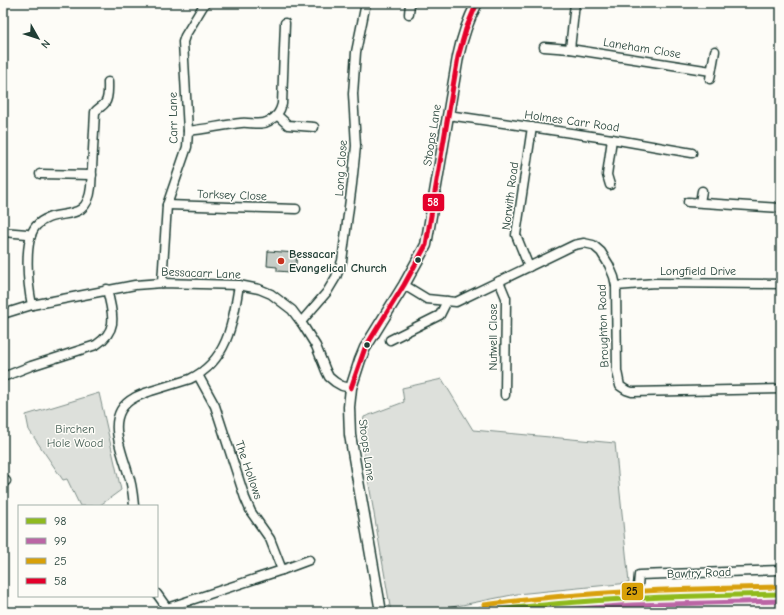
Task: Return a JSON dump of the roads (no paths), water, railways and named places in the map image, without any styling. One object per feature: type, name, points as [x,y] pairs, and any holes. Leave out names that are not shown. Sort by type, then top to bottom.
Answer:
[{"type":"highway","name":"Bawtry Road","points":[[485,612],[516,607],[637,597],[781,594]]},
{"type":"street","name":"Carr Lane","points":[[162,283],[167,205],[170,193],[185,156],[188,131],[183,42],[185,36],[205,3]]},
{"type":"street","name":"Long Close","points":[[301,322],[327,292],[336,277],[342,261],[356,146],[353,94],[356,52],[366,3]]},
{"type":"street","points":[[406,3],[410,3],[409,14]]},
{"type":"street","name":"Stoops Lane","points":[[381,612],[350,435],[349,407],[356,371],[365,348],[404,285],[426,245],[462,41],[477,3]]},
{"type":"street","points":[[570,49],[575,3]]},
{"type":"street","points":[[188,131],[243,123],[268,122],[277,115],[281,110],[282,104],[285,23]]},
{"type":"street","name":"Laneham Close","points":[[544,46],[570,49],[711,75],[715,51]]},
{"type":"street","points":[[32,305],[28,258],[31,236],[36,226],[43,221],[52,217],[73,214],[86,204],[90,196],[95,112],[107,101],[108,82]]},
{"type":"street","points":[[277,115],[288,125],[314,127]]},
{"type":"street","name":"Holmes Carr Road","points":[[448,115],[692,152]]},
{"type":"street","name":"Norwith Road","points":[[529,267],[516,235],[532,127]]},
{"type":"street","points":[[610,185],[607,175],[612,139]]},
{"type":"street","points":[[40,174],[92,175]]},
{"type":"street","points":[[700,202],[702,191]]},
{"type":"street","points":[[688,202],[781,208]]},
{"type":"street","name":"Torksey Close","points":[[167,205],[296,209]]},
{"type":"street","points":[[3,232],[27,234],[31,236]]},
{"type":"street","name":"Broughton Road","points":[[404,285],[427,299],[456,302],[574,246],[584,243],[593,245],[601,252],[609,265],[616,286],[616,371],[620,386],[632,392],[781,389]]},
{"type":"street","name":"Nutwell Close","points":[[499,281],[506,298],[505,394]]},
{"type":"street","name":"Bessacarr Lane","points":[[3,314],[32,305],[106,289],[135,285],[162,283],[239,285],[259,289],[271,294],[292,310],[316,346],[329,377],[335,382],[352,388]]},
{"type":"street","name":"Longfield Drive","points":[[616,286],[655,283],[781,284]]},
{"type":"street","points":[[134,505],[134,495],[129,474],[120,450],[116,432],[120,412],[126,403],[135,397],[198,375],[206,368],[219,353],[228,337],[232,324],[239,285]]},
{"type":"street","points":[[3,377],[30,366],[96,345],[104,340],[110,333],[113,320],[106,289]]},
{"type":"street","points":[[390,340],[440,315],[447,301]]},
{"type":"street","name":"The Hollows","points":[[198,375],[215,406],[251,512],[270,539],[282,570]]},
{"type":"street","points":[[158,597],[163,610],[309,560]]},
{"type":"street","name":"Bawtry Road","points":[[637,597],[639,575],[781,570]]},
{"type":"place","name":"Bessacar Evangelical Church","points":[[281,261]]},
{"type":"park label","name":"Birchen Hole Wood","points":[[75,436]]}]
